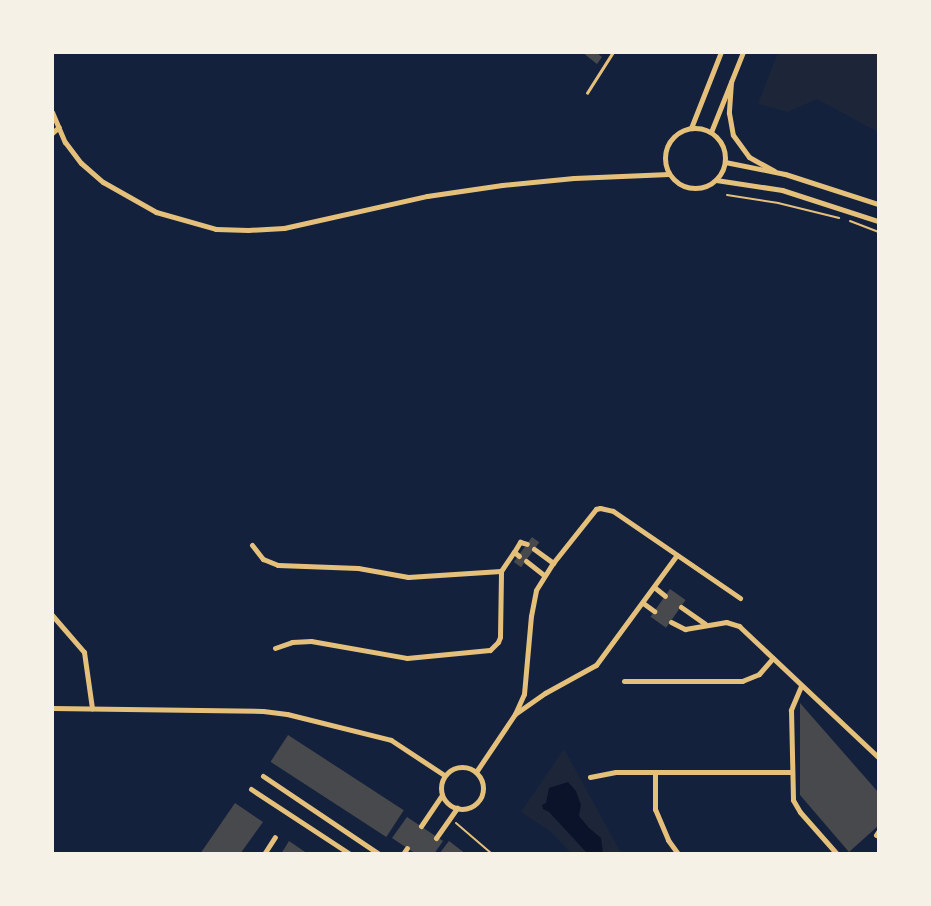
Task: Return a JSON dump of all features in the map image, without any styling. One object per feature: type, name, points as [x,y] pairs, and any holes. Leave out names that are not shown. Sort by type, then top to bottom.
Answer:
[{"type":"street","points":[[691,128],[721,52]]},
{"type":"street","points":[[711,132],[744,52]]},
{"type":"street","points":[[731,82],[729,120],[736,142],[749,157],[777,173]]},
{"type":"street","points":[[52,112],[65,142],[81,163],[103,182],[156,212],[216,228],[248,230],[284,228],[427,196],[502,185],[574,178],[669,174]]},
{"type":"street","points":[[52,133],[59,126]]},
{"type":"street","points":[[691,128],[711,132],[721,142],[725,162],[716,180],[703,187],[688,188],[680,185],[669,174],[665,160],[668,145],[677,134],[691,128]]},
{"type":"street","points":[[725,162],[777,173],[878,204]]},
{"type":"street","points":[[716,180],[782,190],[878,221]]},
{"type":"street","points":[[476,772],[515,714],[526,684],[531,616],[536,590],[553,563],[592,512],[600,508],[613,511],[676,556],[740,598]]},
{"type":"street","points":[[275,648],[292,642],[311,641],[408,658],[490,650],[495,647],[500,637],[501,571],[516,554],[520,542],[527,544]]},
{"type":"street","points":[[252,545],[263,559],[278,565],[358,568],[408,577],[501,571]]},
{"type":"street","points":[[534,549],[553,563]]},
{"type":"street","points":[[515,714],[538,697],[596,665],[676,556]]},
{"type":"street","points":[[526,561],[544,576]]},
{"type":"street","points":[[654,587],[665,596]]},
{"type":"street","points":[[643,603],[654,611]]},
{"type":"street","points":[[681,607],[705,624]]},
{"type":"street","points":[[52,615],[84,652],[92,708]]},
{"type":"street","points":[[671,622],[685,629],[705,624],[726,622],[739,626],[878,757]]},
{"type":"street","points":[[624,681],[742,680],[759,674],[773,658]]},
{"type":"street","points":[[801,686],[791,710],[791,792],[795,805],[837,854]]},
{"type":"street","points":[[52,708],[263,711],[287,714],[391,740],[444,775]]},
{"type":"street","points":[[456,767],[470,768],[476,772],[483,784],[481,797],[471,807],[457,808],[445,801],[440,788],[444,775],[456,767]]},
{"type":"street","points":[[590,777],[616,772],[791,772]]},
{"type":"street","points":[[655,772],[655,809],[668,840],[678,854]]},
{"type":"street","points":[[264,776],[379,854]]},
{"type":"street","points":[[251,789],[350,854]]},
{"type":"street","points":[[421,826],[442,795]]},
{"type":"street","points":[[436,838],[457,808]]},
{"type":"street","points":[[264,854],[275,837]]},
{"type":"street","points":[[403,854],[407,848]]},
{"type":"lane","points":[[587,93],[613,52]]},
{"type":"path","points":[[727,195],[778,203],[844,219],[878,232]]},
{"type":"path","points":[[450,818],[492,854]]},
{"type":"shaded area","points":[[778,53],[878,53],[878,132],[817,99],[788,112],[758,104]]},
{"type":"shaded area","points":[[564,749],[621,853],[571,853],[551,832],[521,812]]},
{"type":"shaded area","points":[[568,782],[576,791],[581,805],[579,816],[601,838],[603,853],[587,853],[549,812],[543,809],[542,805],[546,803],[549,788]]},
{"type":"building","points":[[582,52],[596,52],[602,57],[597,64]]},
{"type":"building","points":[[532,537],[539,542],[521,567],[514,562]]},
{"type":"building","points":[[670,589],[686,600],[666,628],[650,617]]},
{"type":"building","points":[[800,703],[878,792],[878,826],[849,852],[800,795]]},
{"type":"building","points":[[288,735],[404,810],[386,837],[271,762]]},
{"type":"building","points":[[235,803],[263,822],[240,854],[200,854]]},
{"type":"building","points":[[407,817],[443,841],[434,854],[416,854],[392,838]]},
{"type":"building","points":[[289,841],[308,854],[281,854]]},
{"type":"building","points":[[449,841],[466,854],[439,854]]}]
